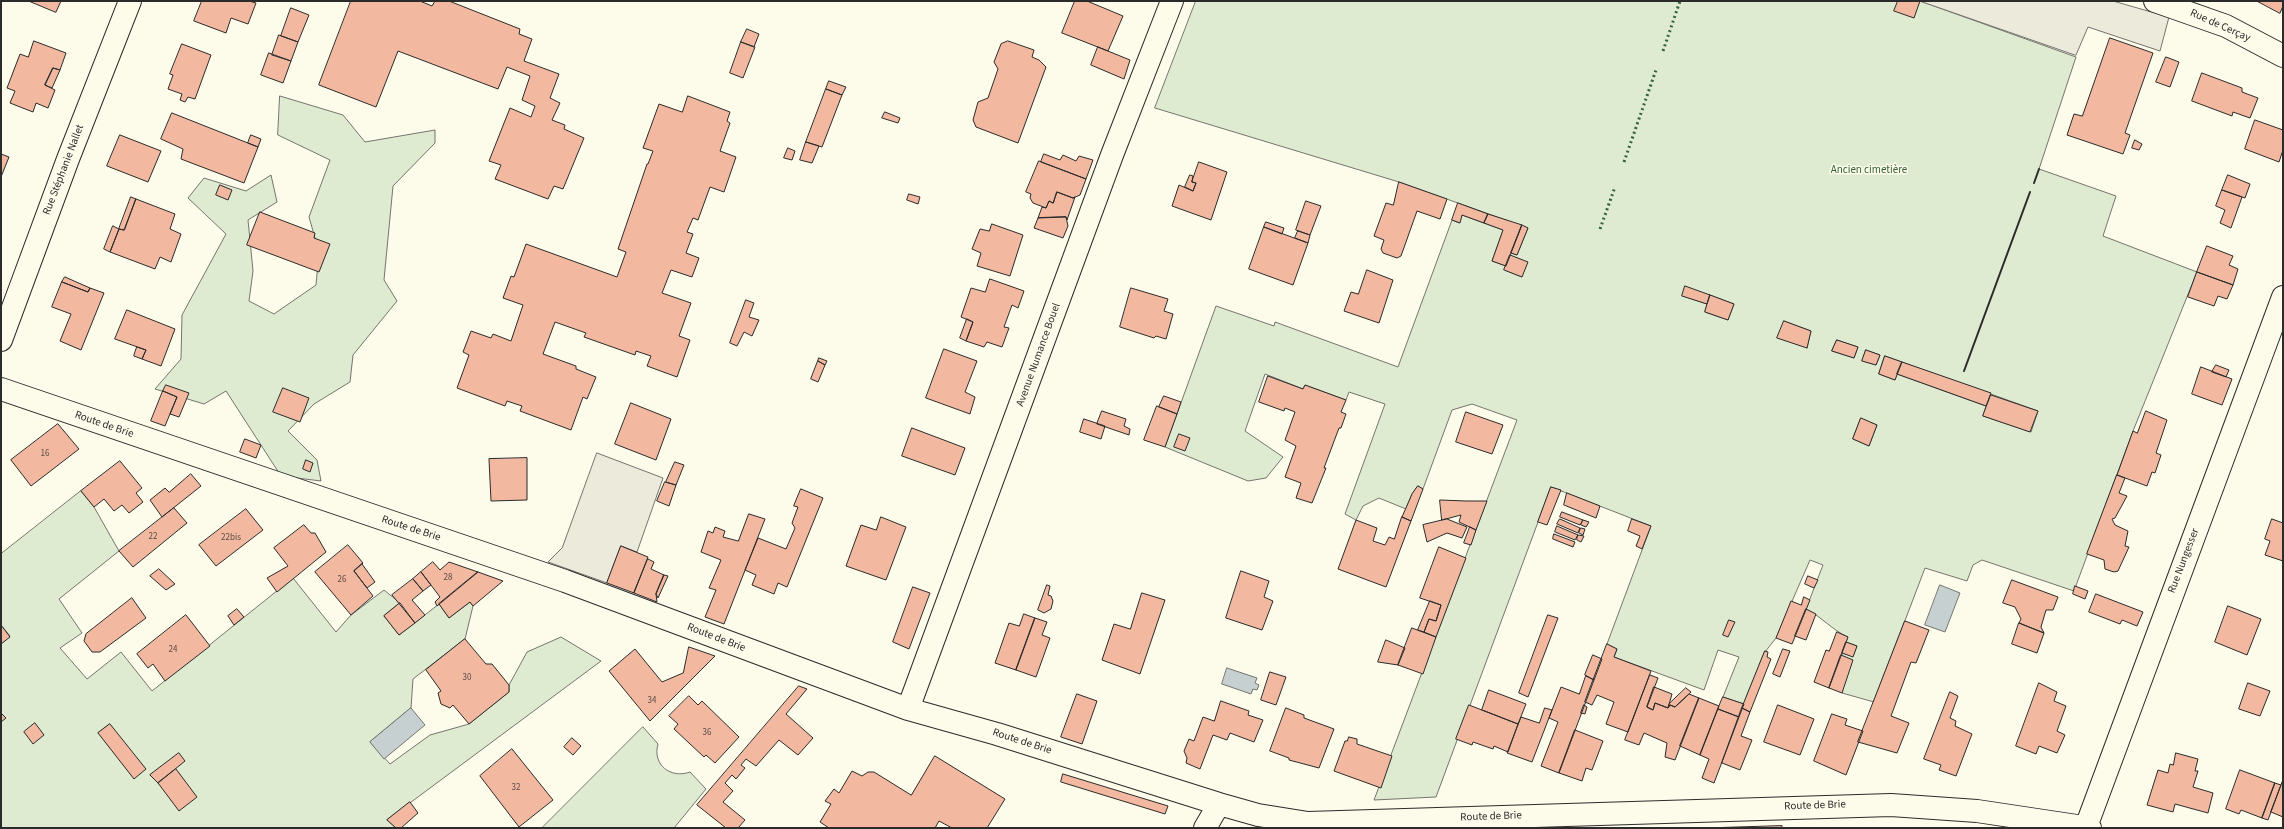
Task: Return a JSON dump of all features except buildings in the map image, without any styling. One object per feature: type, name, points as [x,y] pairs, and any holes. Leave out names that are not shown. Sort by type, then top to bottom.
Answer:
[{"type":"street","name":"Rue Stéphanie Nallet","points":[[1,340],[68,159],[130,1]]},
{"type":"street","name":"Avenue Numance Bouel","points":[[908,710],[1109,162],[1172,1]]},
{"type":"street","name":"Rue de Cerçay","points":[[2167,2],[2226,26],[2283,56]]},
{"type":"street","name":"Rue Nungesser","points":[[2088,827],[2283,297]]},
{"type":"street","name":"Route de Brie","points":[[1,389],[565,581],[908,710],[997,734],[1258,815],[1309,825],[1890,805],[1977,811],[2088,827]]},
{"type":"street","points":[[1205,828],[1219,804]]},
{"type":"green space","name":"Ancien cimetière","points":[[1196,1],[1920,1],[2076,57],[2039,169],[2116,196],[2103,236],[2197,272],[2133,431],[2074,591],[1982,560],[1973,565],[1967,581],[1925,568],[1874,702],[1842,693],[1842,653],[1853,656],[1857,646],[1846,642],[1848,637],[1806,609],[1823,565],[1810,560],[1776,638],[1765,652],[1744,704],[1723,697],[1739,657],[1718,650],[1704,690],[1614,657],[1617,649],[1607,644],[1651,526],[1551,487],[1436,797],[1374,800],[1517,420],[1472,404],[1452,410],[1423,489],[1418,486],[1412,494],[1406,509],[1379,498],[1363,506],[1356,520],[1345,514],[1385,404],[1349,392],[1346,400],[1305,385],[1303,389],[1265,374],[1245,431],[1283,457],[1266,478],[1248,481],[1165,447],[1216,306],[1274,326],[1275,322],[1398,367],[1452,220],[1459,223],[1462,215],[1503,230],[1492,261],[1506,266],[1505,270],[1522,277],[1510,255],[1511,253],[1517,255],[1528,228],[1399,182],[1155,108]],"holes":[[[1710,295],[1734,304],[1728,320],[1705,312],[1707,304],[1683,296]],[[1784,321],[1811,331],[1807,348]],[[1837,340],[1858,347],[1854,358],[1832,351]],[[1866,350],[1880,355],[1876,365],[1863,361]],[[1885,356],[2038,411],[2031,432],[1983,416],[1986,406],[1897,374],[1895,380],[1879,374]],[[1861,419],[1877,425],[1869,446],[1853,439]]]},
{"type":"green space","points":[[280,96],[343,115],[365,142],[435,130],[435,143],[393,186],[384,280],[397,301],[353,355],[350,382],[314,404],[288,431],[317,460],[321,481],[281,476],[226,391],[204,404],[155,389],[181,359],[182,315],[226,234],[188,198],[204,178],[246,191],[271,175],[277,202],[248,220],[253,271],[249,301],[274,314],[316,285],[319,252],[309,217],[330,160],[278,135]]},
{"type":"green space","points":[[81,491],[94,507],[119,551],[59,599],[82,633],[60,648],[87,679],[121,652],[152,691],[293,578],[336,632],[351,615],[384,590],[400,603],[384,616],[399,635],[439,604],[449,618],[470,602],[473,606],[465,639],[413,679],[411,708],[370,742],[390,764],[430,735],[469,724],[509,692],[509,685],[527,652],[561,637],[601,661],[387,820],[396,828],[1,828],[1,644],[10,636],[1,625],[1,554]],"holes":[[[109,725],[134,778],[99,733]]]},
{"type":"green space","points":[[643,727],[658,744],[657,752],[660,764],[670,772],[676,774],[690,772],[706,789],[674,828],[542,828]]},
{"type":"shaded area","points":[[1920,1],[2113,1],[2169,17],[2160,51],[2088,27],[2076,55]]},
{"type":"shaded area","points":[[597,453],[663,478],[637,552],[621,546],[607,583],[548,562],[562,548]]},
{"type":"shaded area","points":[[1940,585],[1960,593],[1945,632],[1925,625]]},
{"type":"shaded area","points":[[1227,668],[1257,678],[1255,683],[1259,685],[1257,690],[1253,689],[1251,694],[1222,684]]},
{"type":"shaded area","points":[[411,708],[425,725],[384,759],[370,742]]},
{"type":"hedge","points":[[1663,51],[1680,1]]},
{"type":"hedge","points":[[1624,162],[1656,70]]},
{"type":"hedge","points":[[1600,229],[1615,187]]},
{"type":"wall","points":[[2034,183],[2039,169]]},
{"type":"wall","points":[[1964,371],[2030,192]]}]
